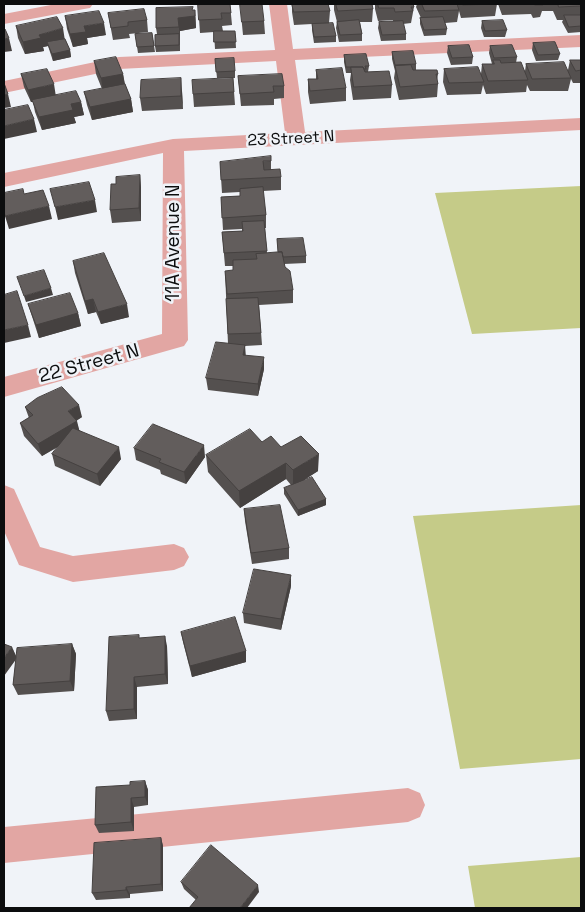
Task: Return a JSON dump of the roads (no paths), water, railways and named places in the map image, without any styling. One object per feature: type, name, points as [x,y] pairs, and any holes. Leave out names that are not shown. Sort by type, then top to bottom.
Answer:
[{"type":"street","points":[[4,19],[84,4]]},
{"type":"street","points":[[278,4],[296,139]]},
{"type":"street","points":[[4,87],[119,63],[581,41]]},
{"type":"street","name":"23 Street N","points":[[4,180],[173,145],[581,124]]},
{"type":"street","name":"11A Avenue N","points":[[173,145],[175,340]]},
{"type":"street","name":"22 Street N","points":[[4,387],[175,340]]},
{"type":"street","points":[[4,497],[29,556],[74,569],[174,557]]},
{"type":"street","points":[[4,845],[408,805]]}]
